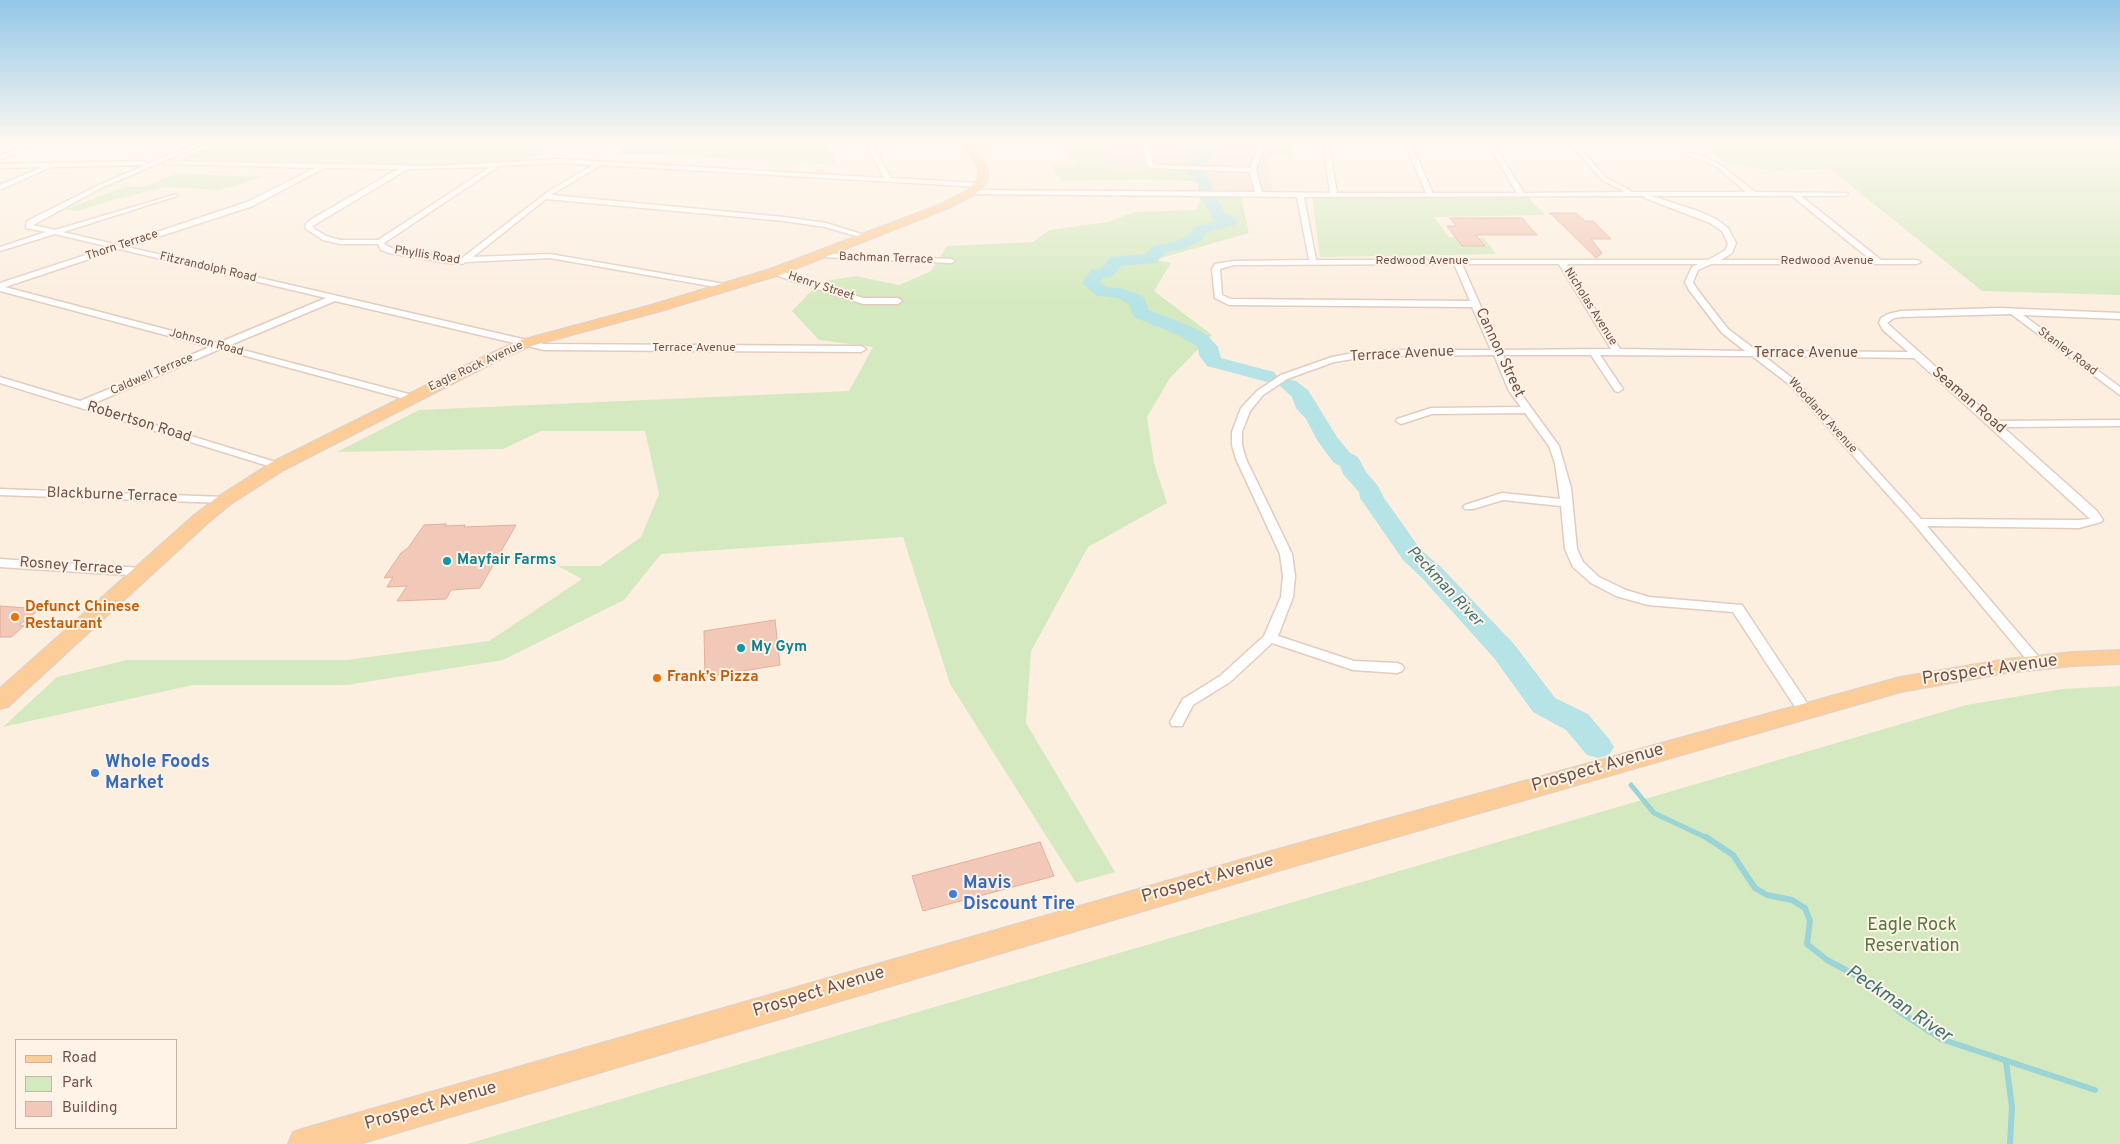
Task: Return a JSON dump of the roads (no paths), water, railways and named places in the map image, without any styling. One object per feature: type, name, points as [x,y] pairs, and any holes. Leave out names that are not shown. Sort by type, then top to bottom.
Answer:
[{"type":"main road","name":"Eagle Rock Avenue","points":[[0,700],[225,500],[278,466],[526,343],[656,308],[775,272],[945,206],[959,197]]},
{"type":"main road","name":"Prospect Avenue","points":[[305,1144],[1278,860],[1900,685],[1948,675],[2036,662],[2120,657]]},
{"type":"street","name":"Fitzrandolph Road","points":[[78,197],[28,224],[55,232],[526,343]]},
{"type":"street","points":[[0,249],[171,197]]},
{"type":"street","name":"Thorn Terrace","points":[[0,287],[250,204],[263,197]]},
{"type":"street","name":"Phyllis Road","points":[[356,197],[310,225],[310,229],[316,234],[332,240],[355,243],[380,242],[384,248],[417,256],[462,262],[550,256],[727,286]]},
{"type":"street","points":[[380,242],[448,197]]},
{"type":"street","points":[[462,262],[545,197]]},
{"type":"street","points":[[549,197],[784,219],[826,225],[867,237]]},
{"type":"street","points":[[1301,197],[1313,262]]},
{"type":"street","points":[[1648,197],[1704,216],[1719,225],[1728,234],[1736,251],[1758,259],[1782,262]]},
{"type":"street","points":[[1661,197],[1668,204]]},
{"type":"street","points":[[1798,197],[1879,262]]},
{"type":"street","name":"Woodland Avenue","points":[[1736,251],[1695,269],[1690,275],[1689,282],[1693,290],[1725,330],[1793,383],[1918,522],[2036,662]]},
{"type":"street","name":"Bachman Terrace","points":[[821,255],[951,261]]},
{"type":"street","name":"Nicholas Avenue","points":[[1561,261],[1618,353]]},
{"type":"street","name":"Redwood Avenue","points":[[1476,304],[1229,302],[1218,296],[1216,269],[1218,266],[1234,262],[1917,262]]},
{"type":"street","name":"Cannon Street","points":[[1457,262],[1514,391],[1554,446],[1560,463],[1570,549],[1577,564],[1595,580],[1621,593],[1648,601],[1737,608],[1806,712]]},
{"type":"street","name":"Henry Street","points":[[775,272],[844,296],[863,300],[898,301]]},
{"type":"street","name":"Johnson Road","points":[[0,287],[412,398]]},
{"type":"street","name":"Caldwell Terrace","points":[[80,405],[334,298]]},
{"type":"street","name":"Seaman Road","points":[[1918,522],[2079,524],[2097,520],[2093,513],[1886,328],[1883,323],[1886,318],[1902,314],[2014,312],[2120,316]]},
{"type":"street","name":"Stanley Road","points":[[2014,312],[2120,392]]},
{"type":"street","name":"Terrace Avenue","points":[[526,343],[555,349],[862,349]]},
{"type":"street","name":"Nicholas Avenue","points":[[1594,352],[1618,389]]},
{"type":"street","name":"Terrace Avenue","points":[[1177,722],[1188,702],[1225,679],[1270,638],[1287,597],[1289,576],[1286,554],[1241,459],[1237,445],[1237,432],[1245,410],[1260,394],[1284,377],[1332,360],[1353,356],[1400,353],[1594,352],[1916,355]]},
{"type":"street","name":"Robertson Road","points":[[0,380],[278,466]]},
{"type":"street","points":[[1401,421],[1414,415],[1431,411],[1527,410]]},
{"type":"street","points":[[1994,424],[2120,423]]},
{"type":"street","name":"Blackburne Terrace","points":[[0,492],[225,500]]},
{"type":"street","points":[[1469,507],[1502,496],[1565,503]]},
{"type":"street","name":"Rosney Terrace","points":[[0,563],[142,572]]},
{"type":"street","points":[[1270,638],[1353,665],[1397,668]]},
{"type":"waterway","name":"Peckman River","points":[[1207,197],[1212,201],[1217,214],[1230,222],[1200,230],[1196,237],[1178,246],[1161,248],[1150,259],[1117,261],[1105,273],[1097,274],[1091,283],[1103,292],[1121,293],[1130,297],[1138,302],[1140,313],[1185,331],[1201,340],[1208,347],[1209,355],[1214,362],[1267,376]]},
{"type":"waterway","name":"Peckman River","points":[[1289,385],[1301,394],[1307,408],[1315,416],[1328,440],[1337,449],[1341,457],[1350,462],[1355,474],[1370,491],[1372,498],[1412,555],[1431,572],[1504,651],[1544,705],[1577,722],[1598,747]]},
{"type":"waterway","name":"Peckman River","points":[[1631,785],[1654,813],[1707,838]]},
{"type":"waterway","name":"Peckman River","points":[[1706,837],[1733,855],[1755,888],[1767,895],[1792,900],[1805,908],[1810,921],[1807,944],[1827,960],[1870,983],[1900,1012],[1941,1039],[2095,1090]]},
{"type":"waterway","points":[[2006,1062],[2012,1107],[2010,1144]]},
{"type":"place","name":"Mayfair Farms","points":[[447,561]]},
{"type":"place","name":"Defunct Chinese Restaurant","points":[[15,617]]},
{"type":"place","name":"My Gym","points":[[741,648]]},
{"type":"place","name":"Frank’s Pizza","points":[[657,678]]},
{"type":"place","name":"Whole Foods Market","points":[[95,773]]},
{"type":"place","name":"Mavis Discount Tire","points":[[953,894]]},
{"type":"park label","name":"Eagle Rock Reservation","points":[[1912,936]]}]
